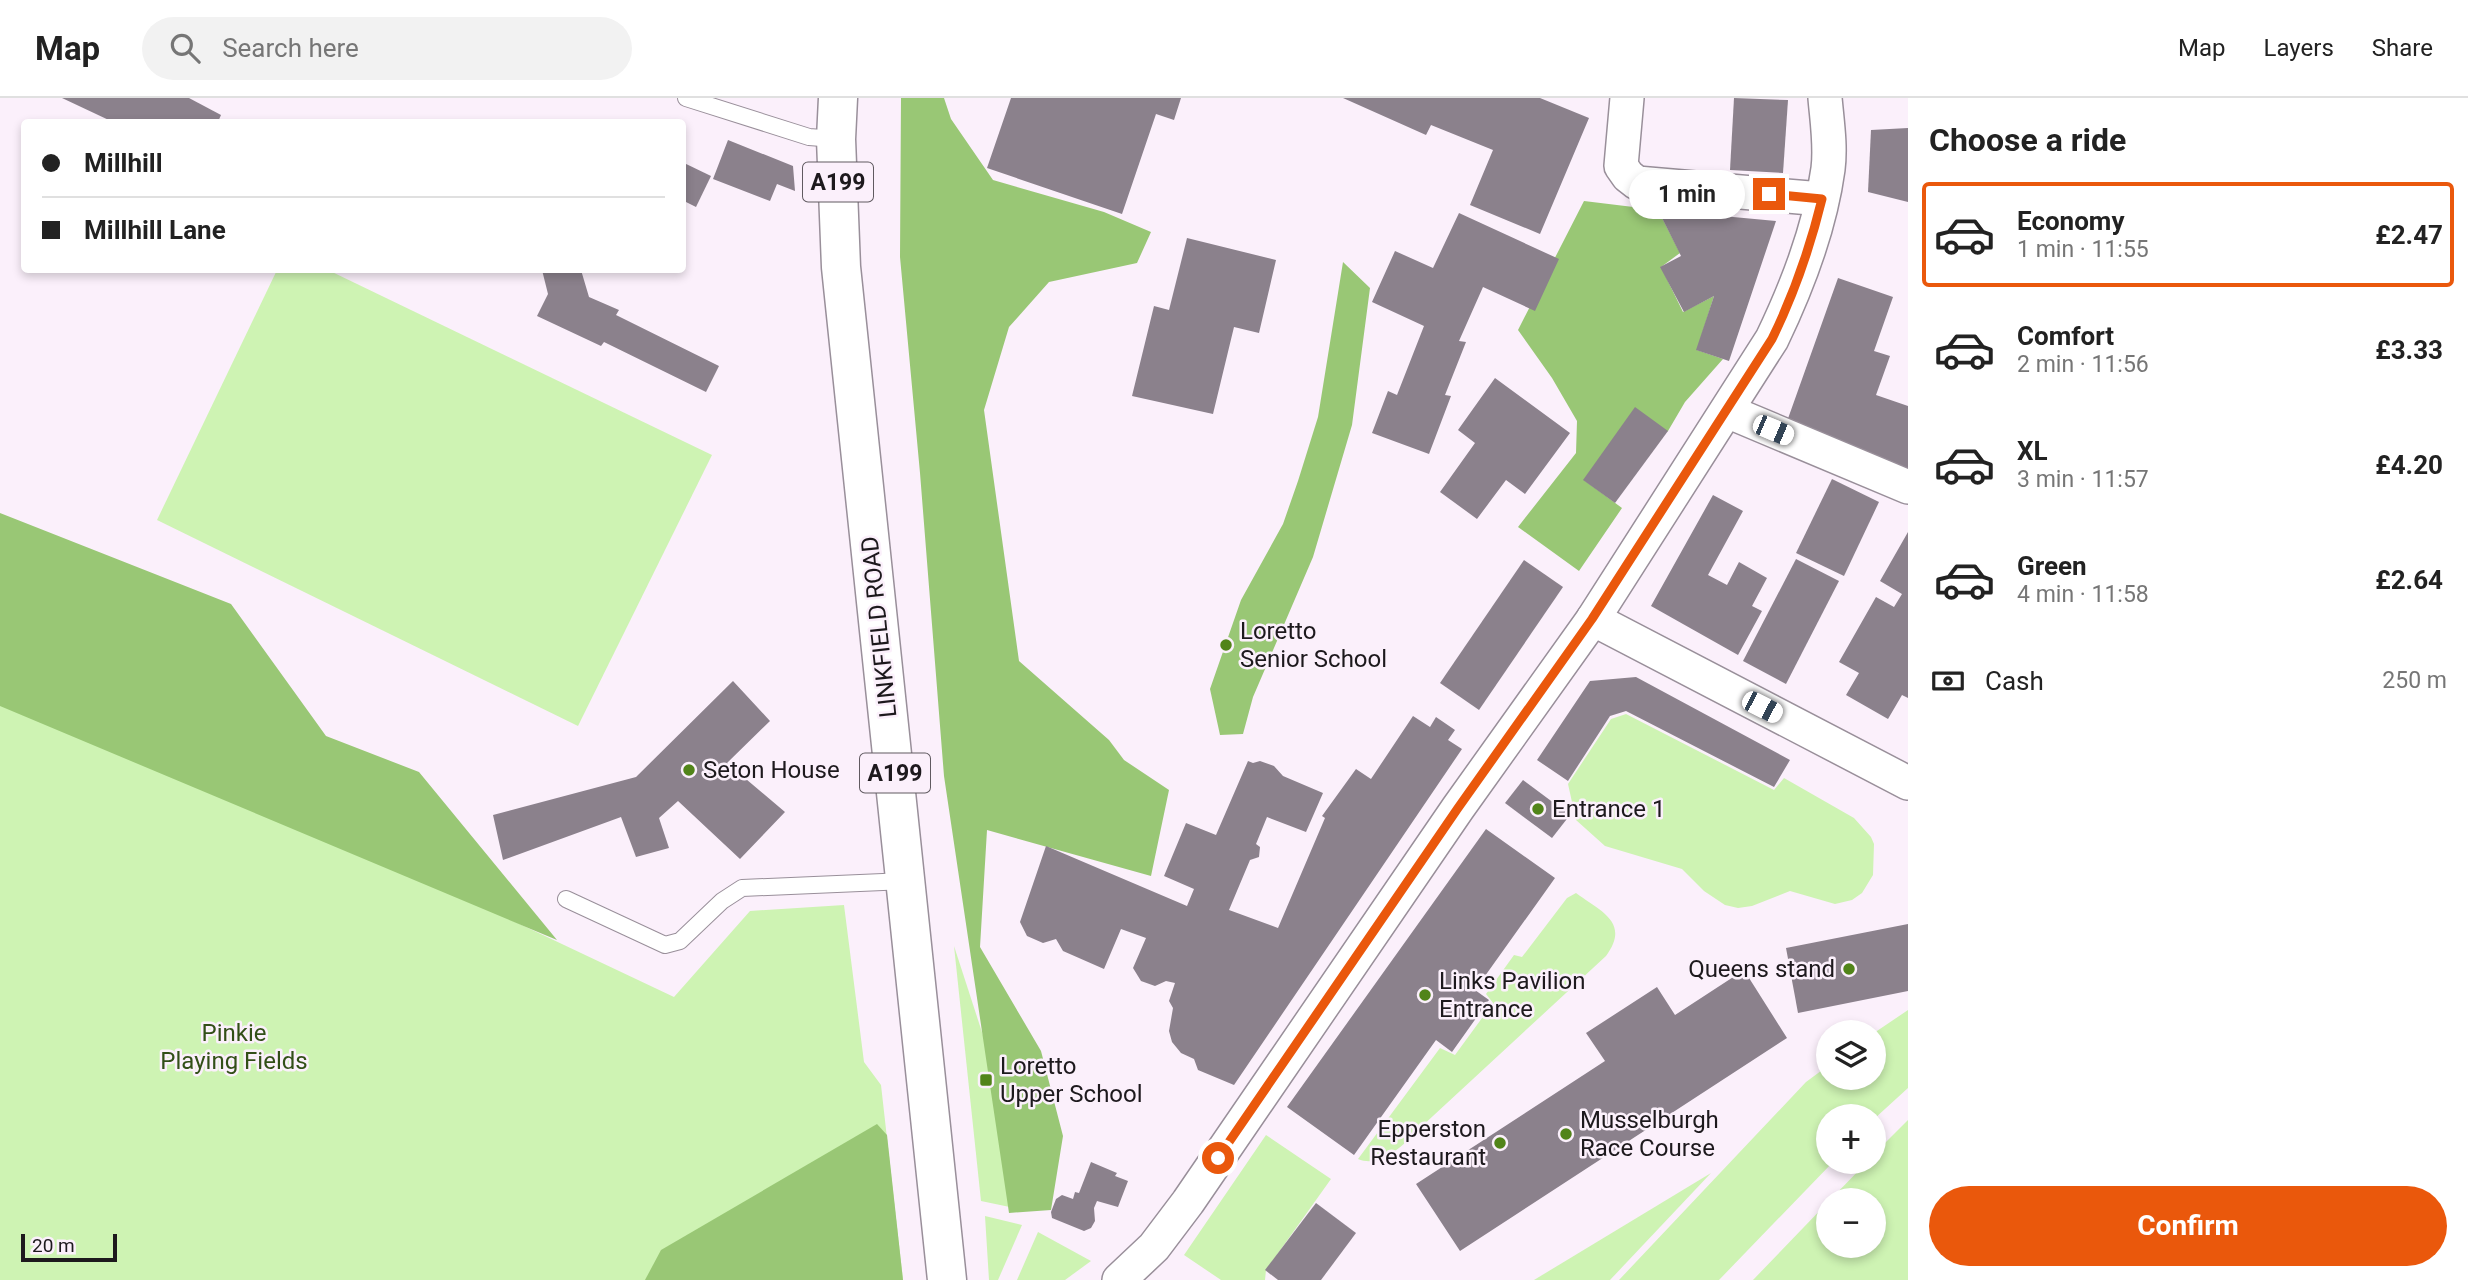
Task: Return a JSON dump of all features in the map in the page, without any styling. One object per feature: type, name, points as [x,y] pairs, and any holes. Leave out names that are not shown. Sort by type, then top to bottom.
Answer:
[{"type":"main road","name":"LINKFIELD ROAD","points":[[838,98],[836,139],[841,267],[947,1280]]},
{"type":"street","points":[[1627,98],[1622,166],[1628,176],[1637,183],[1822,199]]},
{"type":"street","points":[[1119,1280],[1154,1247],[1188,1202],[1458,808],[1592,619],[1772,339],[1792,298],[1812,241],[1822,199],[1829,147],[1825,98]]},
{"type":"street","points":[[1727,411],[1908,487]]},
{"type":"street","points":[[1592,619],[1908,783]]},
{"type":"lane","points":[[687,98],[799,134],[836,139]]},
{"type":"lane","points":[[566,899],[665,945],[680,941],[722,901],[742,888],[906,881]]},
{"type":"green space","points":[[901,98],[944,98],[951,119],[993,180],[1104,212],[1151,232],[1137,263],[1049,282],[1009,327],[984,410],[1019,661],[1109,740],[1124,760],[1169,790],[1151,876],[987,830],[980,947],[1041,1051],[1063,1136],[1051,1210],[1009,1213],[944,776],[900,257]]},
{"type":"green space","points":[[1584,201],[1658,210],[1680,253],[1661,267],[1683,312],[1714,296],[1697,350],[1723,359],[1685,402],[1668,431],[1584,480],[1622,508],[1579,571],[1518,527],[1576,453],[1577,421],[1552,378],[1518,330]]},
{"type":"green space","points":[[1343,262],[1370,288],[1352,425],[1313,557],[1253,697],[1243,734],[1220,735],[1210,689],[1241,600],[1283,524],[1318,417]]},
{"type":"green space","points":[[276,273],[334,273],[712,455],[578,726],[157,520]]},
{"type":"green space","points":[[0,513],[231,604],[326,736],[419,772],[557,940],[0,706]]},
{"type":"green space","name":"Pinkie Playing Fields","points":[[0,678],[674,997],[750,911],[844,905],[864,1062],[881,1085],[903,1280],[0,1280]]},
{"type":"green space","points":[[1626,714],[1774,790],[1784,778],[1854,818],[1874,844],[1873,875],[1862,893],[1852,900],[1835,904],[1790,891],[1752,906],[1738,908],[1725,905],[1704,891],[1682,869],[1605,846],[1576,820],[1568,784],[1611,719]]},
{"type":"green space","points":[[1576,893],[1603,912],[1614,926],[1613,944],[1606,956],[1400,1147],[1384,1158],[1367,1161],[1358,1159],[1440,1048],[1455,1055],[1493,1003],[1486,994],[1514,955],[1522,957],[1567,898]]},
{"type":"green space","points":[[954,946],[1031,1183],[1019,1209],[981,1201]]},
{"type":"green space","points":[[1908,1010],[1908,1088],[1886,1108],[1886,1104],[1816,1104],[1816,1174],[1821,1174],[1719,1280],[1619,1280],[1806,1082],[1816,1075],[1816,1090],[1886,1090],[1886,1025]]},
{"type":"green space","points":[[1908,1120],[1908,1280],[1753,1280],[1816,1215],[1816,1258],[1886,1258],[1886,1188],[1842,1188],[1855,1174],[1886,1174],[1886,1142]]},
{"type":"green space","points":[[877,1124],[887,1135],[903,1280],[645,1280],[661,1250]]},
{"type":"green space","points":[[1266,1135],[1331,1179],[1266,1270],[1265,1280],[1221,1280],[1184,1255]]},
{"type":"green space","points":[[1711,1173],[1610,1280],[1534,1280]]},
{"type":"green space","points":[[985,1216],[1022,1225],[998,1280],[989,1280]]},
{"type":"green space","points":[[1038,1232],[1091,1261],[1065,1280],[1017,1280]]},
{"type":"building","points":[[62,98],[189,98],[221,115],[219,119],[107,119]]},
{"type":"building","points":[[1011,98],[1181,98],[1174,120],[1156,114],[1122,214],[987,168]]},
{"type":"building","points":[[1343,98],[1540,98],[1589,118],[1540,234],[1470,205],[1493,150],[1431,125],[1426,135]]},
{"type":"building","points":[[1734,98],[1788,100],[1783,173],[1730,170]]},
{"type":"building","points":[[1908,128],[1908,202],[1868,192],[1871,130]]},
{"type":"building","points":[[728,140],[793,166],[795,191],[777,184],[770,201],[713,179]]},
{"type":"building","points":[[686,164],[711,176],[696,207],[686,202]]},
{"type":"building","points":[[1658,210],[1776,221],[1729,361],[1696,350],[1714,296],[1684,312],[1660,267],[1681,256]]},
{"type":"building","points":[[1459,213],[1559,259],[1535,311],[1483,287],[1459,341],[1466,342],[1445,395],[1451,396],[1429,454],[1372,433],[1388,391],[1397,395],[1424,326],[1372,302],[1395,251],[1433,268]]},
{"type":"building","points":[[1187,238],[1276,260],[1259,333],[1234,327],[1213,414],[1132,396],[1154,306],[1169,310]]},
{"type":"building","points":[[543,273],[582,273],[589,297],[619,310],[616,315],[719,366],[706,392],[604,342],[601,346],[537,316],[548,294]]},
{"type":"building","points":[[1838,278],[1893,297],[1874,351],[1890,356],[1876,395],[1908,406],[1908,470],[1785,427]]},
{"type":"building","points":[[1495,378],[1570,433],[1525,494],[1506,480],[1477,519],[1440,492],[1475,443],[1458,430]]},
{"type":"building","points":[[1635,407],[1668,431],[1615,503],[1583,480]]},
{"type":"building","points":[[1832,479],[1879,502],[1844,576],[1796,553]]},
{"type":"building","points":[[1713,495],[1743,511],[1708,575],[1727,585],[1739,562],[1767,578],[1752,606],[1762,611],[1738,655],[1651,606]]},
{"type":"building","points":[[1908,532],[1908,698],[1902,695],[1888,719],[1846,695],[1859,673],[1839,662],[1876,597],[1894,607],[1902,594],[1880,581]]},
{"type":"building","points":[[1796,559],[1839,581],[1786,684],[1743,661]]},
{"type":"building","points":[[1524,560],[1563,587],[1479,710],[1440,683]]},
{"type":"building","points":[[1636,677],[1790,760],[1774,787],[1626,711],[1610,716],[1568,781],[1537,760],[1590,681]]},
{"type":"building","name":"Seton House","points":[[733,681],[770,721],[727,763],[785,812],[740,859],[678,801],[659,818],[669,848],[636,857],[621,817],[503,860],[493,815],[636,777]]},
{"type":"building","points":[[1413,716],[1430,727],[1436,717],[1455,730],[1448,740],[1462,749],[1234,1085],[1198,1070],[1194,1059],[1181,1053],[1172,1042],[1169,1031],[1173,1008],[1169,1001],[1175,983],[1166,981],[1155,986],[1141,981],[1133,968],[1146,938],[1121,929],[1104,969],[1063,951],[1056,939],[1043,943],[1027,936],[1020,922],[1046,846],[1187,906],[1194,889],[1164,876],[1186,823],[1216,835],[1248,761],[1260,761],[1274,766],[1283,776],[1323,793],[1306,832],[1267,817],[1256,844],[1260,847],[1259,857],[1250,860],[1229,910],[1278,928],[1325,818],[1322,816],[1356,769],[1371,779]]},
{"type":"building","name":"Entrance 1","points":[[1523,780],[1570,815],[1552,838],[1505,803]]},
{"type":"building","name":"Links Pavilion Entrance","points":[[1486,829],[1555,878],[1475,990],[1489,1000],[1452,1052],[1436,1040],[1354,1155],[1287,1107]]},
{"type":"building","name":"Queens stand","points":[[1908,924],[1908,991],[1798,1013],[1786,948]]},
{"type":"building","name":"Musselburgh Race Course","points":[[1744,970],[1787,1038],[1460,1251],[1416,1184],[1605,1061],[1586,1033],[1657,987],[1675,1015]]},
{"type":"building","points":[[1091,1162],[1128,1181],[1118,1207],[1097,1201],[1094,1208],[1095,1221],[1091,1228],[1084,1231],[1052,1218],[1051,1212],[1056,1199],[1062,1195],[1073,1199],[1075,1192],[1079,1193]]},
{"type":"building","points":[[1316,1203],[1356,1233],[1321,1280],[1278,1280],[1265,1270]]},
{"type":"place","name":"Loretto Senior School","points":[[1226,645]]},
{"type":"place","name":"Seton House","points":[[689,770]]},
{"type":"place","name":"Entrance 1","points":[[1538,809]]},
{"type":"place","name":"Queens stand","points":[[1849,969]]},
{"type":"place","name":"Links Pavilion Entrance","points":[[1425,995]]},
{"type":"place","name":"Loretto Upper School","points":[[986,1080]]},
{"type":"place","name":"Musselburgh Race Course","points":[[1566,1134]]},
{"type":"place","name":"Epperston Restaurant","points":[[1500,1143]]},
{"type":"route","points":[[1218,1158],[1458,808],[1592,619],[1772,339],[1792,298],[1812,241],[1822,199],[1769,194]]}]
